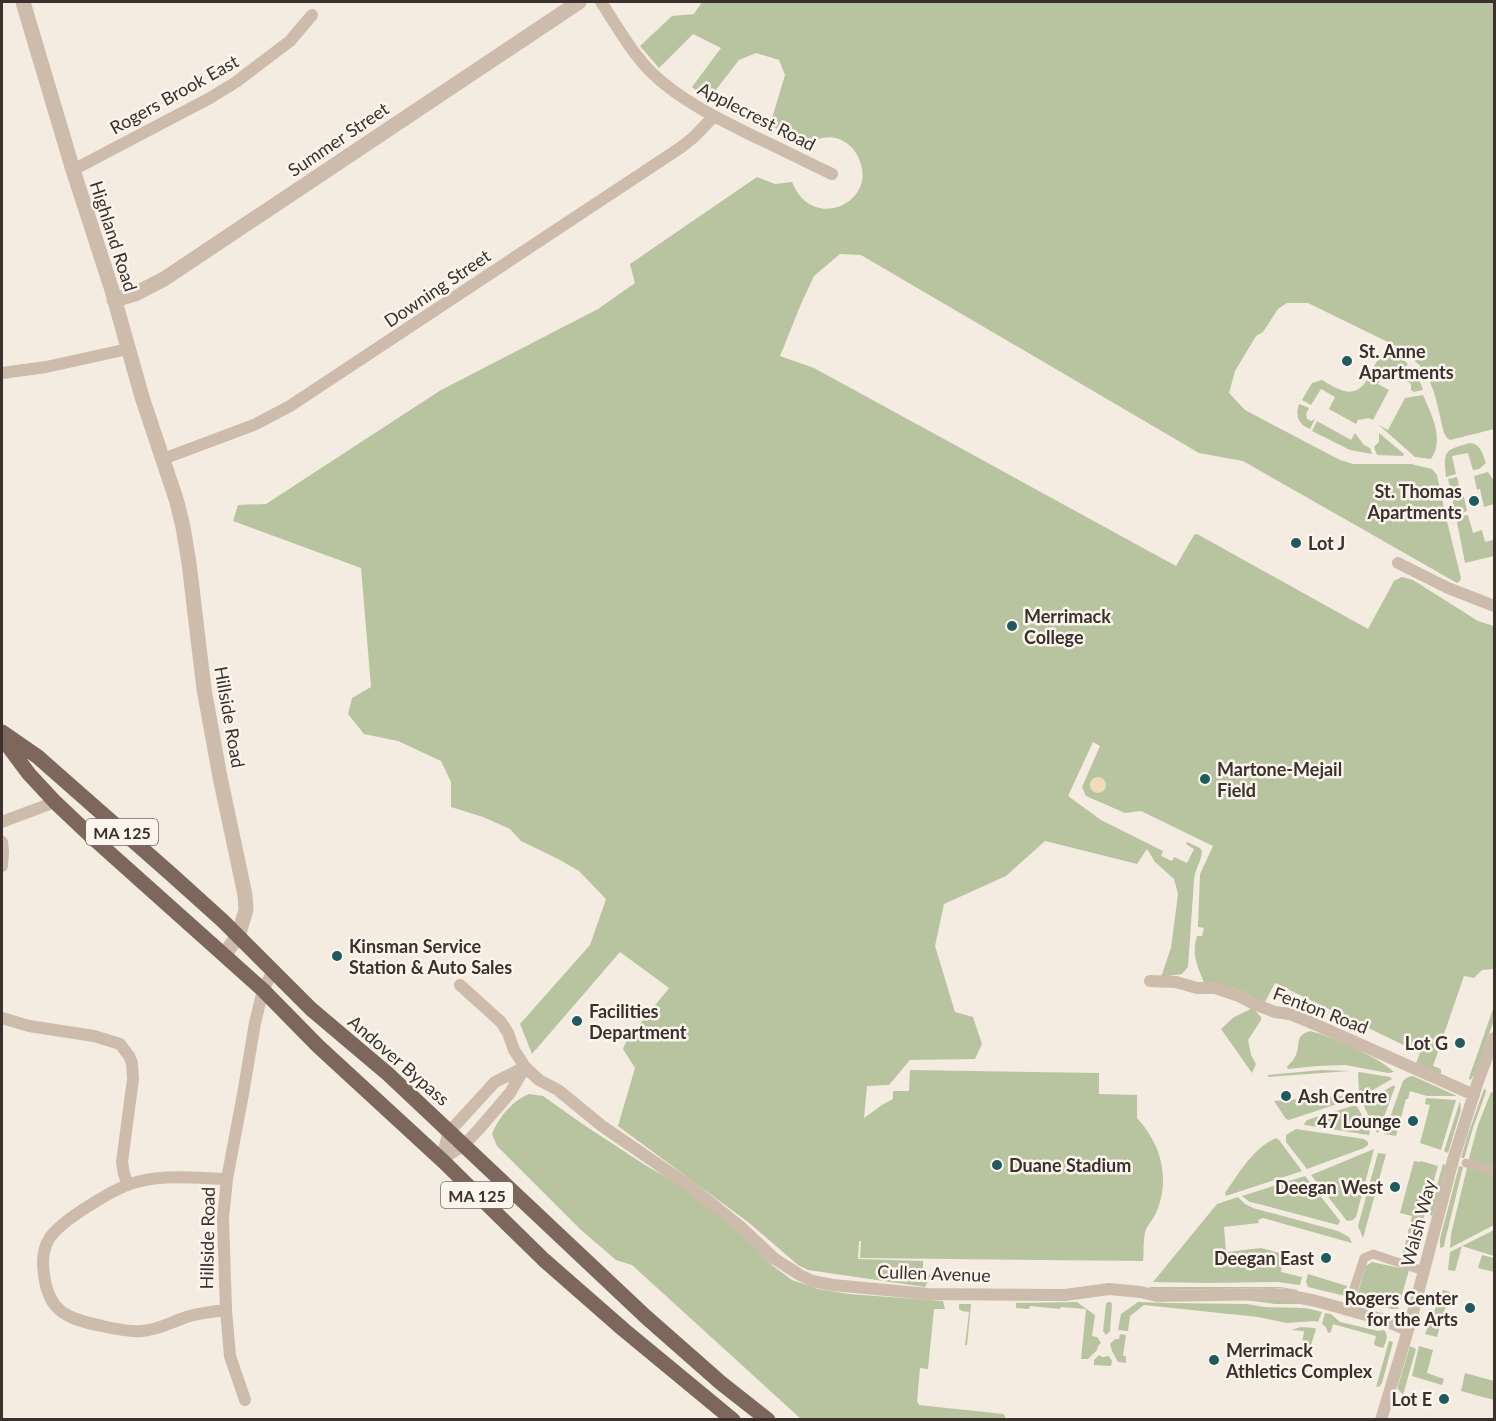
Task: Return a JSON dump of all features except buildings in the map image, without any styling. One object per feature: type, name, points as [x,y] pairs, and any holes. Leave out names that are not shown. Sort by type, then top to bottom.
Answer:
[{"type":"main road","name":"Andover Bypass","points":[[2,732],[38,757],[172,875],[238,936],[311,1009],[388,1074],[681,1349],[768,1419]]},
{"type":"main road","name":"MA 125","points":[[2,738],[29,774],[55,802],[225,955],[565,1279],[733,1419]]},
{"type":"street","name":"Highland Road","points":[[23,2],[142,397],[170,481]]},
{"type":"street","name":"Summer Street","points":[[114,300],[135,294],[164,279],[579,2]]},
{"type":"street","name":"Applecrest Road","points":[[601,2],[651,72],[670,88],[714,116],[832,174]]},
{"type":"street","name":"Rogers Brook East","points":[[73,170],[236,82],[290,41],[312,15]]},
{"type":"street","name":"Downing Street","points":[[163,459],[256,424],[290,406],[680,148],[714,116]]},
{"type":"street","points":[[2,373],[45,367],[128,349]]},
{"type":"street","name":"Hillside Road","points":[[170,481],[183,527],[204,689],[245,895],[246,910],[238,936],[225,955]]},
{"type":"street","points":[[1398,563],[1448,588],[1494,606]]},
{"type":"street","points":[[2,822],[55,802]]},
{"type":"street","points":[[2,842],[2,866]]},
{"type":"street","name":"Hillside Road","points":[[245,1400],[230,1356],[222,1218],[255,1023],[262,990],[273,971]]},
{"type":"street","name":"Fenton Road","points":[[1150,981],[1176,982],[1197,988],[1215,988],[1239,996],[1275,1012],[1290,1014],[1319,1026],[1474,1095]]},
{"type":"street","points":[[460,985],[501,1022],[525,1067]]},
{"type":"street","points":[[2,1018],[29,1026],[94,1036],[120,1044],[132,1063],[133,1079],[122,1162],[128,1185]]},
{"type":"street","name":"Walsh Way","points":[[1381,1419],[1453,1160],[1494,1038]]},
{"type":"street","points":[[441,1160],[449,1132],[495,1082],[525,1067]]},
{"type":"street","points":[[441,1160],[464,1145],[510,1093],[525,1067]]},
{"type":"street","name":"Cullen Avenue","points":[[525,1067],[539,1080],[558,1090],[602,1126],[691,1187],[742,1228],[775,1259],[812,1281],[860,1289],[928,1294],[1065,1295],[1109,1289],[1156,1296],[1273,1294],[1316,1301],[1384,1320],[1407,1330]]},
{"type":"street","points":[[1466,1163],[1494,1171]]},
{"type":"street","points":[[226,1310],[202,1313],[163,1327],[142,1331],[120,1330],[73,1320],[51,1300],[43,1271],[43,1255],[49,1239],[60,1225],[128,1185],[164,1178],[227,1179]]},
{"type":"street","points":[[1347,1310],[1364,1258],[1373,1254],[1424,1270]]},
{"type":"green space","name":"Merrimack College","points":[[702,2],[1494,2],[1494,429],[1450,440],[1447,438],[1435,395],[1423,370],[1416,362],[1394,345],[1308,303],[1287,303],[1278,309],[1263,332],[1256,336],[1235,371],[1229,393],[1245,410],[1340,460],[1353,464],[1411,464],[1432,469],[1437,475],[1461,578],[1457,583],[1243,461],[1199,453],[861,255],[840,254],[814,276],[780,356],[814,368],[1176,566],[1194,535],[1197,534],[1368,629],[1394,581],[1402,577],[1413,580],[1478,621],[1494,626],[1494,969],[1482,970],[1474,978],[1464,976],[1433,1066],[1441,1069],[1441,1073],[1416,1063],[1420,1053],[1275,983],[1264,1004],[1236,989],[1222,985],[1205,985],[1196,961],[1195,943],[1197,936],[1202,936],[1204,928],[1198,927],[1200,874],[1213,846],[1141,811],[1125,813],[1086,796],[1082,787],[1100,746],[1093,742],[1068,796],[1101,820],[1163,851],[1161,856],[1172,861],[1174,857],[1187,863],[1194,849],[1186,844],[1187,842],[1202,851],[1194,880],[1188,967],[1182,974],[1161,977],[1171,948],[1178,894],[1174,879],[1155,862],[1147,849],[1137,864],[1045,841],[1006,876],[944,904],[935,946],[955,1012],[973,1017],[982,1044],[975,1059],[910,1060],[889,1085],[867,1086],[864,1118],[893,1099],[893,1091],[909,1091],[910,1070],[1099,1073],[1099,1094],[1137,1095],[1137,1118],[1152,1139],[1161,1163],[1163,1187],[1156,1213],[1146,1230],[1143,1261],[860,1258],[861,1241],[859,1241],[858,1259],[923,1261],[923,1273],[931,1275],[925,1287],[808,1270],[798,1265],[748,1222],[618,1126],[635,1068],[623,1049],[627,1040],[669,988],[620,952],[532,1054],[520,1024],[590,945],[606,899],[579,871],[521,841],[510,829],[483,817],[451,807],[451,782],[441,761],[398,741],[364,734],[348,714],[352,698],[371,687],[361,568],[233,521],[238,505],[266,504],[441,390],[598,309],[635,283],[630,264],[757,177],[775,184],[792,182],[803,199],[815,207],[826,209],[837,207],[855,196],[863,177],[859,159],[849,145],[844,141],[828,137],[806,144],[770,125],[785,75],[779,60],[756,53],[739,60],[708,100],[692,87],[721,48],[693,34],[659,68],[640,46],[672,16],[694,14]]},
{"type":"green space","points":[[1387,351],[1396,353],[1408,364],[1399,377],[1386,369],[1378,384],[1389,390],[1373,420],[1369,418],[1358,420],[1356,424],[1329,409],[1335,397],[1321,389],[1311,405],[1302,400],[1312,383],[1322,380],[1344,391],[1359,389],[1381,356]]},
{"type":"green space","points":[[1410,367],[1423,390],[1414,392],[1411,390],[1411,384],[1404,379]]},
{"type":"green space","points":[[1423,395],[1433,418],[1437,435],[1435,451],[1431,459],[1415,457],[1379,425],[1388,430],[1405,398]]},
{"type":"green space","points":[[1299,404],[1309,408],[1306,414],[1307,419],[1311,421],[1315,419],[1310,429],[1298,419]]},
{"type":"green space","points":[[1317,421],[1351,440],[1355,433],[1364,445],[1370,448],[1372,454],[1350,450],[1312,431]]},
{"type":"green space","points":[[1379,433],[1404,454],[1403,456],[1377,455],[1374,447],[1379,442]]},
{"type":"green space","points":[[1470,443],[1483,453],[1486,463],[1479,469],[1473,470],[1468,453],[1452,456],[1456,474],[1446,477],[1445,461],[1448,452],[1455,447]]},
{"type":"green space","points":[[1488,472],[1494,481],[1494,504],[1484,507],[1474,476]]},
{"type":"green space","points":[[1457,477],[1467,511],[1459,514],[1455,512],[1448,479]]},
{"type":"green space","points":[[1468,515],[1473,533],[1482,530],[1485,542],[1493,540],[1494,556],[1465,563],[1456,517]]},
{"type":"green space","points":[[1494,1006],[1494,1020],[1475,1074],[1470,1080],[1469,1078]]},
{"type":"green space","points":[[1253,1008],[1261,1020],[1248,1040],[1251,1055],[1256,1064],[1252,1073],[1221,1029],[1234,1017]]},
{"type":"green space","points":[[1310,1031],[1354,1048],[1378,1060],[1394,1072],[1388,1073],[1345,1065],[1288,1069],[1287,1067],[1296,1055],[1300,1038]]},
{"type":"green space","points":[[1322,1070],[1350,1071],[1268,1077],[1268,1075]]},
{"type":"green space","points":[[1359,1072],[1392,1079],[1361,1095],[1359,1093]]},
{"type":"green space","points":[[1413,1076],[1457,1096],[1427,1096],[1410,1091],[1396,1136],[1384,1134],[1403,1081]]},
{"type":"green space","points":[[1394,1085],[1395,1087],[1377,1133],[1363,1104]]},
{"type":"green space","points":[[1484,1089],[1486,1092],[1465,1156],[1461,1158],[1467,1137]]},
{"type":"green space","points":[[1491,1092],[1494,1093],[1494,1168],[1469,1158],[1478,1125]]},
{"type":"green space","points":[[529,1094],[543,1096],[645,1165],[680,1185],[747,1238],[773,1266],[792,1280],[818,1289],[849,1294],[943,1301],[945,1309],[934,1309],[928,1369],[920,1368],[917,1401],[919,1405],[1003,1414],[1005,1419],[801,1419],[632,1265],[616,1260],[581,1230],[497,1146],[492,1134],[498,1122],[512,1105]]},
{"type":"green space","points":[[1352,1095],[1352,1099],[1289,1120],[1274,1101]]},
{"type":"green space","points":[[1426,1098],[1456,1100],[1441,1150],[1420,1143],[1430,1105],[1425,1104]]},
{"type":"green space","points":[[1460,1101],[1461,1110],[1448,1153],[1444,1151]]},
{"type":"green space","points":[[1352,1106],[1358,1108],[1370,1131],[1369,1135],[1304,1124],[1307,1120]]},
{"type":"green space","points":[[1296,1129],[1364,1139],[1368,1145],[1307,1169],[1286,1142],[1286,1135]]},
{"type":"green space","points":[[1276,1138],[1302,1171],[1226,1196],[1225,1193],[1247,1162],[1260,1148]]},
{"type":"green space","points":[[1374,1149],[1356,1217],[1347,1221],[1311,1175]]},
{"type":"green space","points":[[1378,1153],[1386,1154],[1363,1238],[1358,1226]]},
{"type":"green space","points":[[1414,1161],[1438,1166],[1412,1260],[1402,1257],[1412,1216],[1400,1213]]},
{"type":"green space","points":[[1443,1164],[1446,1165],[1432,1216],[1429,1214]]},
{"type":"green space","points":[[1459,1166],[1463,1167],[1444,1247],[1440,1248],[1440,1239]]},
{"type":"green space","points":[[1468,1167],[1494,1175],[1494,1225],[1450,1248],[1451,1234]]},
{"type":"green space","points":[[1305,1176],[1340,1221],[1338,1225],[1250,1202],[1242,1196]]},
{"type":"green space","points":[[1238,1197],[1253,1208],[1338,1231],[1349,1237],[1352,1243],[1263,1218],[1258,1220],[1259,1223],[1224,1227],[1226,1252],[1261,1248],[1283,1254],[1281,1272],[1302,1277],[1300,1285],[1278,1282],[1153,1282],[1217,1204]]},
{"type":"green space","points":[[1494,1230],[1494,1256],[1462,1246]]},
{"type":"green space","points":[[1462,1246],[1455,1271],[1448,1270],[1450,1252]]},
{"type":"green space","points":[[1482,1255],[1494,1258],[1494,1272],[1478,1268]]},
{"type":"green space","points":[[1372,1262],[1409,1270],[1398,1309],[1356,1299],[1366,1266]]},
{"type":"green space","points":[[1308,1274],[1347,1286],[1345,1296],[1308,1287],[1306,1281]]},
{"type":"green space","points":[[1150,1287],[1280,1287],[1298,1290],[1279,1288],[1148,1289]]},
{"type":"green space","points":[[1443,1290],[1450,1292],[1437,1337],[1425,1334]]},
{"type":"green space","points":[[1281,1299],[1304,1304],[1275,1304],[1245,1300]]},
{"type":"green space","points":[[1077,1302],[1095,1315],[1092,1336],[1097,1337],[1101,1343],[1088,1359],[1081,1359],[1086,1309],[1030,1306],[1029,1309],[1016,1308],[1016,1303]]},
{"type":"green space","points":[[1108,1302],[1112,1305],[1110,1331],[1106,1335],[1103,1331]]},
{"type":"green space","points":[[1138,1302],[1246,1304],[1305,1308],[1322,1312],[1318,1322],[1287,1323],[1258,1317],[1144,1305],[1130,1316],[1128,1331],[1118,1330],[1121,1314]]},
{"type":"green space","points":[[959,1304],[971,1305],[967,1345],[965,1345],[969,1312],[959,1309]]},
{"type":"green space","points":[[1325,1313],[1331,1314],[1340,1322],[1378,1331],[1384,1330],[1387,1337],[1383,1348],[1374,1344],[1376,1336],[1333,1324],[1331,1332],[1328,1333],[1322,1324]]},
{"type":"green space","points":[[1301,1327],[1316,1329],[1311,1345],[1302,1345],[1304,1331],[1291,1330]]},
{"type":"green space","points":[[1120,1334],[1126,1335],[1123,1356],[1126,1356],[1126,1363],[1118,1362],[1110,1344],[1115,1339],[1119,1339]]},
{"type":"green space","points":[[1389,1341],[1393,1342],[1382,1383],[1376,1387]]},
{"type":"green space","points":[[1410,1346],[1416,1349],[1403,1395],[1398,1386]]},
{"type":"green space","points":[[1419,1346],[1433,1350],[1427,1373],[1444,1379],[1442,1385],[1412,1376]]},
{"type":"green space","points":[[1099,1355],[1109,1356],[1112,1361],[1111,1366],[1094,1365],[1094,1360]]},
{"type":"green space","points":[[1465,1373],[1494,1381],[1494,1400],[1461,1391]]},
{"type":"sand","points":[[1095,777],[1101,777],[1106,785],[1104,791],[1095,793],[1090,788],[1090,782]]},
{"type":"place","name":"St. Anne Apartments","points":[[1347,361]]},
{"type":"place","name":"St. Thomas Apartments","points":[[1474,501]]},
{"type":"place","name":"Lot J","points":[[1296,543]]},
{"type":"place","name":"Merrimack College","points":[[1012,626]]},
{"type":"place","name":"Martone-Mejail Field","points":[[1205,779]]},
{"type":"place","name":"Kinsman Service Station & Auto Sales","points":[[337,956]]},
{"type":"place","name":"Facilities Department","points":[[577,1021]]},
{"type":"place","name":"Lot G","points":[[1460,1043]]},
{"type":"place","name":"Ash Centre","points":[[1286,1096]]},
{"type":"place","name":"47 Lounge","points":[[1413,1121]]},
{"type":"place","name":"Duane Stadium","points":[[997,1165]]},
{"type":"place","name":"Deegan West","points":[[1395,1187]]},
{"type":"place","name":"Deegan East","points":[[1326,1258]]},
{"type":"place","name":"Rogers Center for the Arts","points":[[1470,1308]]},
{"type":"place","name":"Merrimack Athletics Complex","points":[[1214,1360]]},
{"type":"place","name":"Lot E","points":[[1444,1399]]}]
